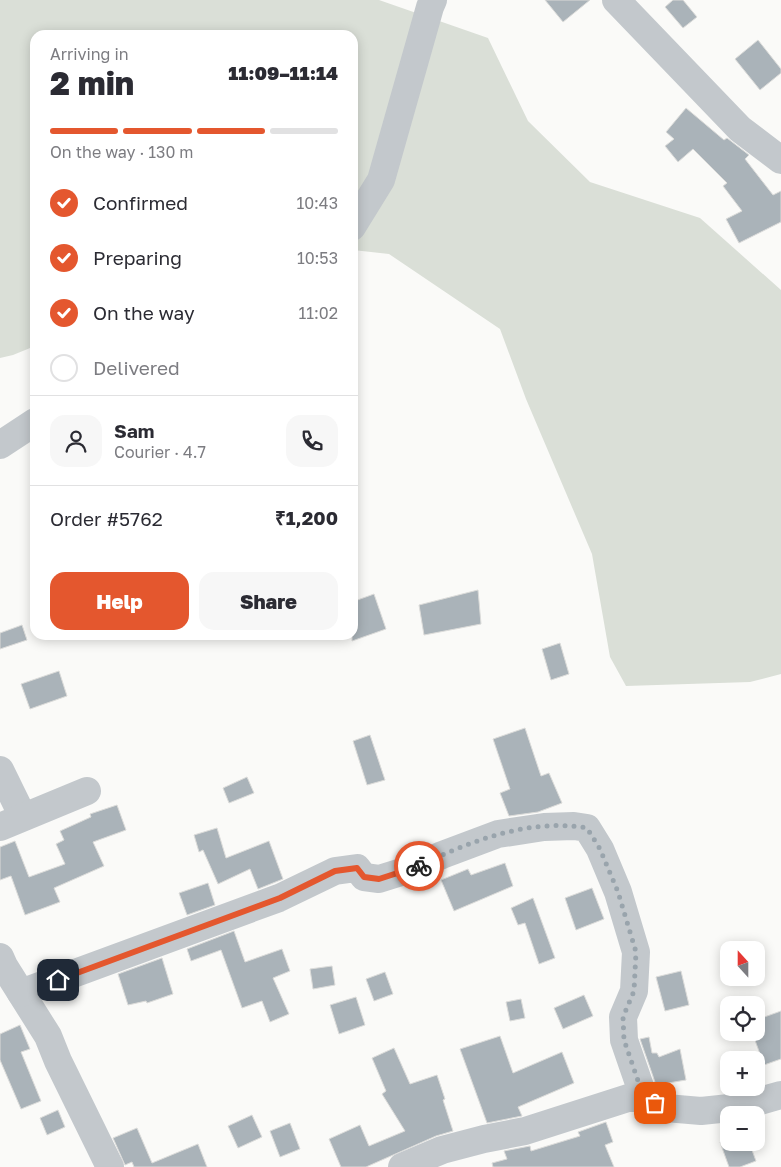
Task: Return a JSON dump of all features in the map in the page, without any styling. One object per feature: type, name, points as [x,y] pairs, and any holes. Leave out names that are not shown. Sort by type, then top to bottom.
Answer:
[{"type":"street","points":[[358,217],[381,180],[433,0]]},
{"type":"street","points":[[616,0],[740,129],[781,160]]},
{"type":"street","points":[[0,444],[30,425]]},
{"type":"street","points":[[0,770],[11,822],[86,791]]},
{"type":"street","points":[[20,993],[280,898],[335,871],[357,868],[364,877],[379,879],[412,869],[442,855],[498,834],[544,827],[574,826],[587,828],[600,849],[618,892],[636,952],[634,991],[623,1017],[624,1040],[644,1098]]},
{"type":"street","points":[[0,958],[48,1036],[58,1061],[110,1167]]},
{"type":"street","points":[[402,1167],[442,1150],[525,1131],[628,1098],[644,1098],[666,1108],[700,1111],[739,1107],[781,1095]]},
{"type":"shaded area","points":[[0,0],[379,0],[488,38],[528,121],[590,182],[700,218],[781,290],[781,674],[750,682],[626,686],[610,657],[592,554],[526,399],[500,329],[389,254],[358,251],[358,30],[30,30],[30,348],[0,358]]},
{"type":"building","points":[[545,0],[590,0],[563,22]]},
{"type":"building","points":[[673,0],[683,0],[697,17],[683,28],[665,7]]},
{"type":"building","points":[[758,40],[781,69],[781,73],[760,90],[735,59]]},
{"type":"building","points":[[686,108],[724,140],[727,138],[749,155],[745,159],[773,195],[781,191],[781,222],[739,243],[726,219],[742,211],[723,186],[727,183],[693,149],[678,162],[665,146],[674,139],[666,132]]},
{"type":"building","points":[[478,590],[481,624],[424,635],[419,605]]},
{"type":"building","points":[[374,594],[386,629],[358,639],[358,600]]},
{"type":"building","points":[[22,625],[27,640],[0,649],[0,633]]},
{"type":"building","points":[[560,643],[569,674],[551,680],[542,649]]},
{"type":"building","points":[[59,671],[67,696],[30,709],[21,684]]},
{"type":"building","points":[[525,728],[541,776],[549,773],[562,803],[538,812],[509,816],[500,793],[510,789],[493,739]]},
{"type":"building","points":[[370,735],[385,780],[367,785],[353,741]]},
{"type":"building","points":[[247,777],[254,793],[229,803],[223,788]]},
{"type":"building","points":[[117,805],[126,830],[93,842],[104,866],[54,888],[60,902],[25,915],[11,876],[0,880],[0,847],[15,841],[29,877],[65,864],[56,844],[64,840],[60,831],[91,817],[90,814]]},
{"type":"building","points":[[217,828],[226,858],[269,841],[283,879],[258,889],[250,869],[218,884],[203,850],[199,852],[194,835]]},
{"type":"building","points":[[505,863],[513,886],[454,911],[441,880],[468,869],[471,875]]},
{"type":"building","points":[[208,883],[215,905],[187,915],[179,893]]},
{"type":"building","points":[[592,888],[604,919],[576,930],[565,898]]},
{"type":"building","points":[[533,898],[555,958],[539,964],[525,923],[518,925],[511,908]]},
{"type":"building","points":[[234,931],[245,962],[282,949],[290,971],[273,978],[289,1014],[270,1022],[262,1001],[242,1008],[221,950],[191,961],[187,949]]},
{"type":"building","points":[[162,958],[173,994],[147,1003],[146,1001],[128,1005],[118,974]]},
{"type":"building","points":[[332,966],[335,985],[313,989],[310,969]]},
{"type":"building","points":[[681,971],[689,1005],[665,1011],[656,977]]},
{"type":"building","points":[[385,972],[393,994],[374,1001],[366,979]]},
{"type":"building","points":[[584,995],[593,1016],[563,1029],[554,1008]]},
{"type":"building","points":[[356,997],[365,1025],[339,1034],[330,1005]]},
{"type":"building","points":[[521,999],[525,1018],[510,1021],[506,1002]]},
{"type":"building","points":[[781,1011],[781,1059],[765,1065],[765,1051],[759,1051],[755,1041],[765,1041],[765,1017]]},
{"type":"building","points":[[20,1025],[30,1049],[21,1052],[41,1101],[21,1109],[0,1060],[0,1034]]},
{"type":"building","points":[[500,1036],[513,1073],[562,1052],[574,1083],[518,1107],[522,1116],[487,1123],[460,1049]]},
{"type":"building","points":[[649,1037],[652,1053],[657,1053],[659,1057],[680,1049],[686,1080],[656,1085],[640,1039]]},
{"type":"building","points":[[394,1048],[410,1084],[437,1075],[453,1131],[436,1136],[366,1167],[341,1167],[329,1139],[360,1125],[369,1146],[405,1131],[382,1094],[386,1091],[372,1058]]},
{"type":"building","points":[[58,1110],[65,1127],[47,1135],[40,1118]]},
{"type":"building","points":[[252,1115],[262,1137],[238,1148],[228,1126]]},
{"type":"building","points":[[606,1122],[613,1142],[605,1145],[614,1167],[493,1167],[492,1163],[507,1159],[504,1151],[530,1146],[531,1151],[580,1136],[578,1132]]},
{"type":"building","points":[[290,1123],[300,1149],[280,1157],[270,1131]]},
{"type":"building","points":[[137,1128],[152,1163],[198,1144],[207,1167],[134,1167],[132,1162],[125,1165],[113,1138]]},
{"type":"building","points":[[723,1151],[752,1151],[756,1161],[740,1167],[729,1167]]},
{"type":"way so far","points":[[419,866],[442,855],[498,834],[544,827],[574,826],[587,828],[600,849],[618,892],[636,952],[634,991],[623,1017],[624,1040],[644,1098],[655,1103]]},
{"type":"route","points":[[58,980],[280,898],[335,871],[357,868],[364,877],[379,879],[419,866]]}]
